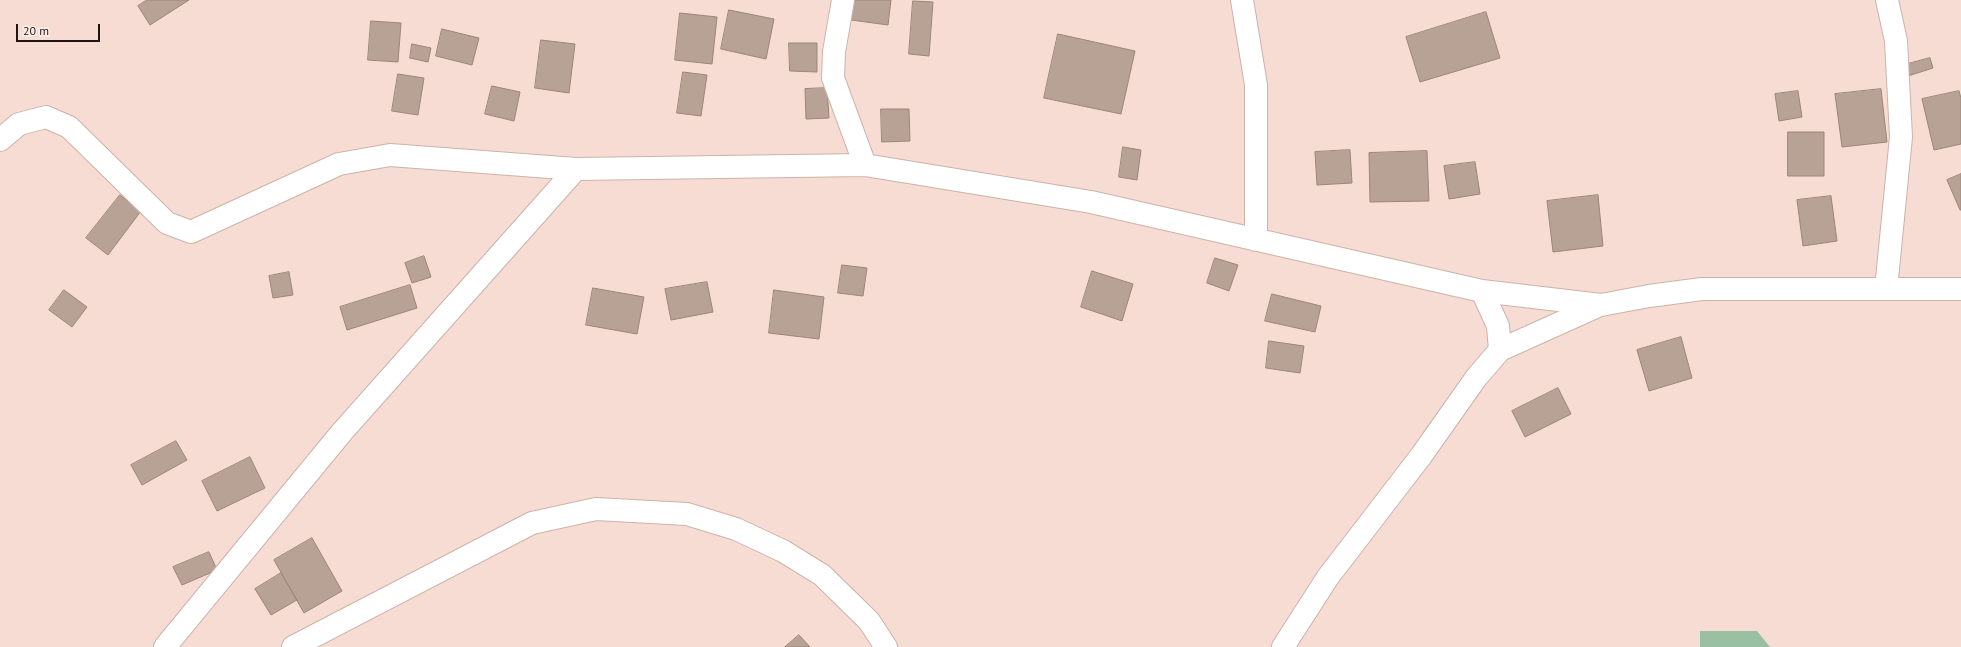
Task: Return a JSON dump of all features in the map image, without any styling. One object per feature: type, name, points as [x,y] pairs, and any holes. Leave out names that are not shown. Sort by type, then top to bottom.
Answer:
[{"type":"street","points":[[843,0],[834,52],[833,78],[865,165]]},
{"type":"street","points":[[1242,0],[1256,85],[1256,240]]},
{"type":"street","points":[[1886,0],[1896,41],[1901,136],[1886,289]]},
{"type":"street","points":[[0,140],[19,124],[46,117],[69,126],[167,223],[191,232],[339,164],[390,155],[576,169],[865,165],[1091,202],[1482,292],[1601,305]]},
{"type":"street","points":[[165,647],[342,432],[576,169]]},
{"type":"street","points":[[1283,647],[1328,577],[1421,456],[1476,378],[1500,350],[1601,305],[1649,296],[1702,289],[1961,289]]},
{"type":"street","points":[[1482,292],[1498,326],[1500,350]]},
{"type":"street","points":[[293,647],[532,523],[596,509],[687,514],[736,529],[782,551],[822,575],[868,621],[886,647]]},
{"type":"green space","points":[[1700,631],[1757,631],[1770,647],[1700,647]]},
{"type":"building","points":[[147,0],[189,0],[150,25],[138,6]]},
{"type":"building","points":[[854,0],[891,0],[888,25],[851,20]]},
{"type":"building","points":[[913,1],[933,2],[929,56],[909,54]]},
{"type":"building","points":[[729,10],[774,19],[766,59],[721,49]]},
{"type":"building","points":[[1486,12],[1500,58],[1420,82],[1406,37]]},
{"type":"building","points":[[680,13],[717,17],[712,64],[675,60]]},
{"type":"building","points":[[371,21],[401,23],[398,62],[368,60]]},
{"type":"building","points":[[442,29],[479,38],[472,65],[436,56]]},
{"type":"building","points":[[1058,34],[1135,51],[1121,114],[1044,98]]},
{"type":"building","points":[[541,40],[575,44],[569,93],[535,88]]},
{"type":"building","points":[[789,43],[817,43],[817,72],[790,71]]},
{"type":"building","points":[[412,44],[431,48],[428,62],[410,58]]},
{"type":"building","points":[[1930,58],[1933,68],[1908,76],[1904,65]]},
{"type":"building","points":[[683,72],[707,75],[701,116],[677,113]]},
{"type":"building","points":[[398,74],[424,78],[418,115],[392,111]]},
{"type":"building","points":[[492,86],[520,92],[514,121],[485,114]]},
{"type":"building","points":[[827,88],[829,118],[806,119],[805,89]]},
{"type":"building","points":[[1881,89],[1887,142],[1842,147],[1835,94]]},
{"type":"building","points":[[1798,91],[1802,117],[1779,121],[1775,94]]},
{"type":"building","points":[[1959,91],[1961,98],[1961,144],[1934,150],[1922,99]]},
{"type":"building","points":[[881,109],[909,109],[910,141],[882,142]]},
{"type":"building","points":[[1788,132],[1824,132],[1824,176],[1788,176]]},
{"type":"building","points":[[1123,147],[1141,150],[1137,180],[1119,177]]},
{"type":"building","points":[[1350,150],[1352,183],[1317,185],[1315,152]]},
{"type":"building","points":[[1427,151],[1429,201],[1370,202],[1369,153]]},
{"type":"building","points":[[1475,162],[1480,194],[1449,199],[1444,166]]},
{"type":"building","points":[[1961,174],[1961,210],[1960,210],[1947,180]]},
{"type":"building","points":[[120,195],[141,211],[108,255],[86,238]]},
{"type":"building","points":[[1598,195],[1603,246],[1553,252],[1547,201]]},
{"type":"building","points":[[1831,196],[1837,241],[1803,246],[1797,200]]},
{"type":"building","points":[[424,256],[431,277],[412,283],[405,263]]},
{"type":"building","points":[[1215,258],[1238,265],[1229,291],[1207,283]]},
{"type":"building","points":[[842,265],[867,268],[863,296],[838,293]]},
{"type":"building","points":[[1092,271],[1133,284],[1122,321],[1081,307]]},
{"type":"building","points":[[289,272],[293,295],[273,298],[269,276]]},
{"type":"building","points":[[707,282],[713,312],[671,320],[665,289]]},
{"type":"building","points":[[410,285],[417,308],[347,330],[340,307]]},
{"type":"building","points":[[593,288],[644,297],[637,334],[586,325]]},
{"type":"building","points":[[64,290],[87,307],[72,327],[49,310]]},
{"type":"building","points":[[774,290],[824,297],[819,339],[769,333]]},
{"type":"building","points":[[1272,294],[1321,306],[1315,332],[1265,321]]},
{"type":"building","points":[[1681,337],[1692,378],[1649,391],[1637,350]]},
{"type":"building","points":[[1269,341],[1304,346],[1300,373],[1266,368]]},
{"type":"building","points":[[1558,388],[1571,414],[1525,437],[1512,411]]},
{"type":"building","points":[[176,441],[187,460],[142,485],[131,465]]},
{"type":"building","points":[[250,457],[265,488],[217,511],[202,481]]},
{"type":"building","points":[[312,538],[342,591],[304,613],[274,560]]},
{"type":"building","points":[[209,552],[217,570],[182,585],[173,567]]},
{"type":"building","points":[[281,573],[297,600],[271,615],[255,589]]},
{"type":"building","points":[[799,635],[810,647],[785,647]]}]
